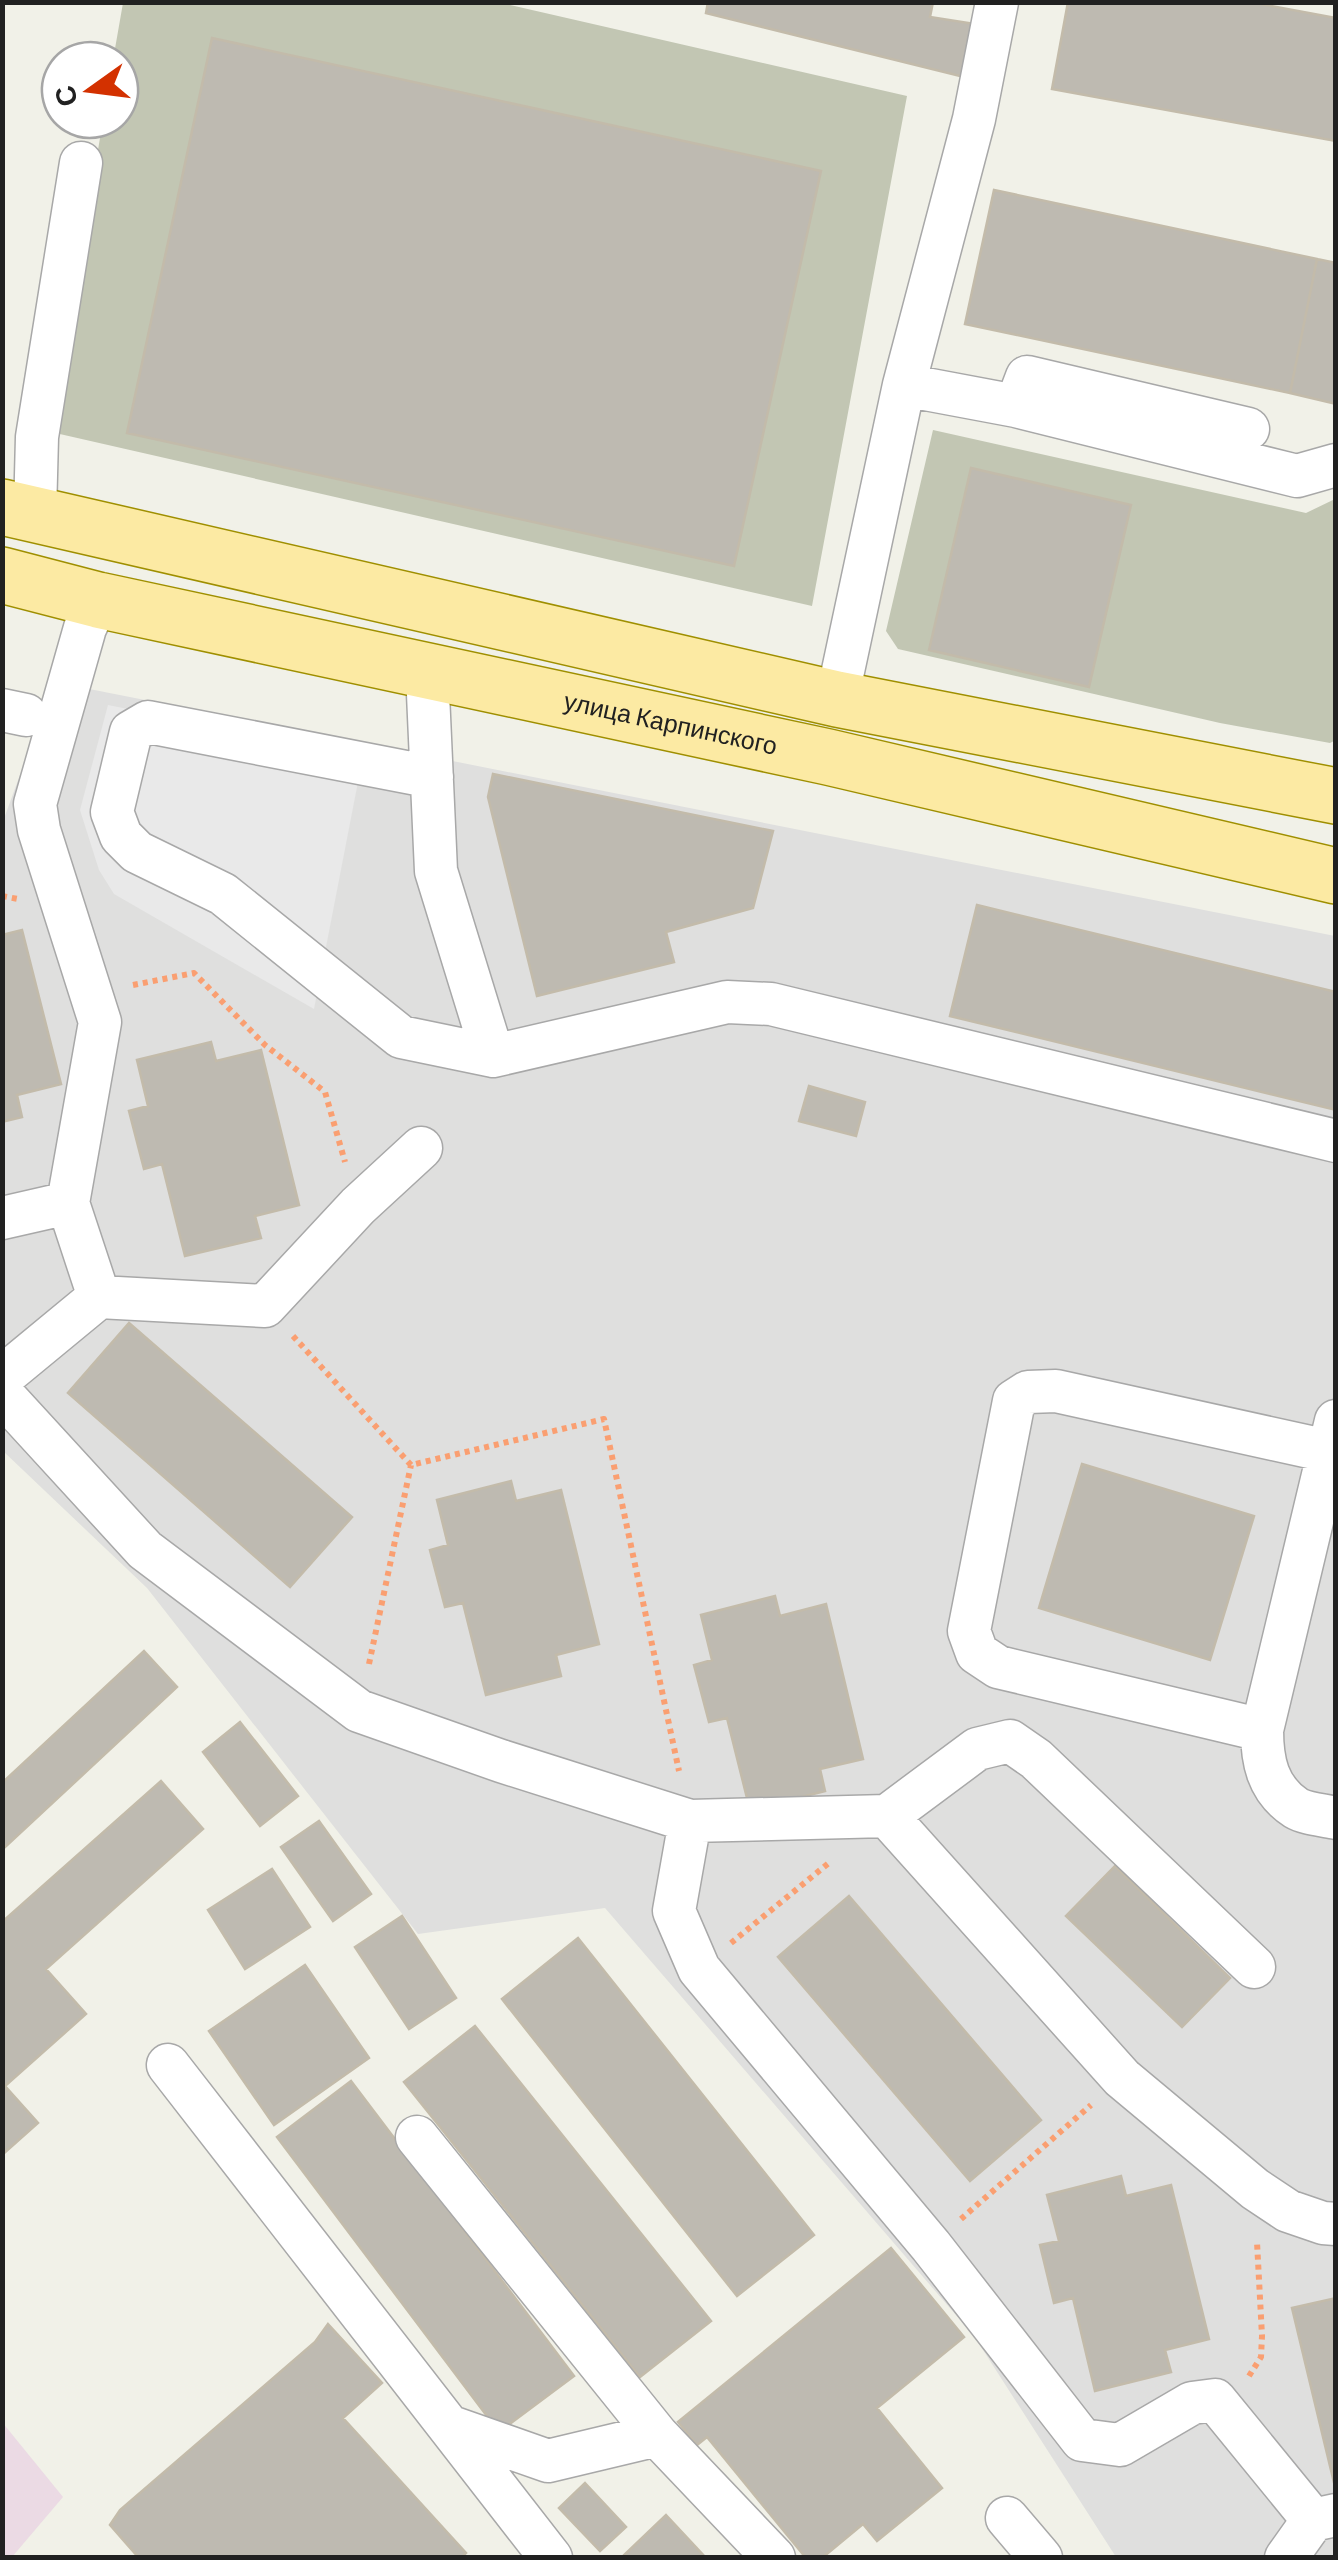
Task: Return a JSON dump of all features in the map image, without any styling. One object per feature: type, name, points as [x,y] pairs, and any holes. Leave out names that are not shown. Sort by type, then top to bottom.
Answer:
[{"type":"main road","points":[[19,510],[837,699],[1336,796]]},
{"type":"main road","name":"улица Карпинского","points":[[2,575],[98,600],[828,757],[1336,876]]},
{"type":"lane","points":[[837,699],[904,385],[974,119],[997,2]]},
{"type":"lane","points":[[19,510],[37,437],[81,163]]},
{"type":"lane","points":[[1016,406],[1028,377],[1248,429]]},
{"type":"lane","points":[[904,385],[1016,406],[1296,476],[1336,465]]},
{"type":"lane","points":[[98,600],[85,628],[35,804],[100,1022],[68,1203],[99,1297]]},
{"type":"lane","points":[[428,694],[436,871],[492,1056]]},
{"type":"lane","points":[[432,777],[148,722],[131,732],[112,812],[120,836],[137,852],[223,894],[400,1037],[492,1056],[727,1002],[772,1004],[1336,1140]]},
{"type":"lane","points":[[2,1376],[99,1297],[265,1306],[358,1206],[420,1148]]},
{"type":"lane","points":[[2,1218],[68,1203]]},
{"type":"lane","points":[[1262,1730],[998,1667],[977,1653],[969,1631],[1014,1401],[1028,1392],[1056,1392],[1332,1436],[1262,1730],[1262,1761],[1273,1783],[1297,1808],[1336,1818]]},
{"type":"lane","points":[[2,1394],[145,1550],[360,1711],[690,1821],[888,1816],[977,1749],[1010,1741],[1036,1759],[1254,1967]]},
{"type":"lane","points":[[888,1816],[1122,2078],[1255,2189],[1288,2210],[1336,2224]]},
{"type":"lane","points":[[690,1821],[674,1911],[699,1969],[931,2246],[1082,2440],[1120,2445],[1192,2402],[1216,2400],[1324,2518],[1286,2558]]},
{"type":"lane","points":[[168,2065],[552,2558]]},
{"type":"lane","points":[[418,2137],[657,2435],[774,2558]]},
{"type":"lane","points":[[454,2428],[548,2461],[657,2435]]},
{"type":"lane","points":[[1007,2518],[1041,2558]]},
{"type":"path","points":[[2,896],[16,898],[30,907]]},
{"type":"path","points":[[91,993],[194,972],[265,1045],[324,1092],[358,1206]]},
{"type":"path","points":[[265,1306],[411,1465]]},
{"type":"path","points":[[411,1465],[604,1419],[690,1821]]},
{"type":"path","points":[[360,1711],[411,1465]]},
{"type":"path","points":[[699,1969],[888,1816]]},
{"type":"path","points":[[931,2246],[1122,2078]]},
{"type":"path","points":[[1216,2400],[1247,2379],[1261,2357],[1255,2189]]},
{"type":"shaded area","points":[[123,3],[501,3],[907,96],[812,606],[51,432],[100,140],[140,140],[140,40],[117,40]]},
{"type":"shaded area","points":[[933,430],[1306,513],[1335,499],[1336,740],[1330,743],[1220,723],[898,649],[886,631]]},
{"type":"shaded area","points":[[54,682],[1335,936],[1335,2557],[1116,2557],[974,2336],[605,1908],[418,1934],[147,1588],[3,1451],[2,824]]},
{"type":"shaded area","points":[[108,705],[363,756],[314,1009],[114,894],[99,870],[80,810]]},
{"type":"shaded area","points":[[2,2422],[63,2497],[12,2557],[3,2557]]},
{"type":"building","points":[[708,2],[933,2],[930,17],[975,24],[968,78],[706,13]]},
{"type":"building","points":[[1068,2],[1250,2],[1336,18],[1336,141],[1052,89]]},
{"type":"building","points":[[212,38],[821,171],[734,566],[127,433]]},
{"type":"building","points":[[994,190],[1317,259],[1290,393],[965,324]]},
{"type":"building","points":[[1317,259],[1336,263],[1336,404],[1290,393]]},
{"type":"building","points":[[971,468],[1131,505],[1089,687],[929,650]]},
{"type":"building","points":[[493,774],[773,831],[753,908],[666,932],[674,962],[537,996],[488,797]]},
{"type":"building","points":[[977,905],[1336,992],[1336,1110],[950,1016]]},
{"type":"building","points":[[22,930],[61,1084],[17,1095],[22,1117],[2,1122],[2,935]]},
{"type":"building","points":[[211,1042],[216,1061],[261,1050],[299,1205],[255,1216],[261,1238],[185,1256],[162,1164],[144,1169],[129,1111],[148,1106],[137,1060]]},
{"type":"building","points":[[809,1086],[865,1102],[856,1136],[799,1121]]},
{"type":"building","points":[[129,1323],[352,1517],[290,1587],[68,1393]]},
{"type":"building","points":[[1082,1464],[1254,1516],[1210,1660],[1039,1608]]},
{"type":"building","points":[[511,1481],[516,1501],[561,1490],[599,1644],[556,1655],[561,1676],[486,1695],[463,1603],[445,1607],[430,1550],[448,1545],[437,1500]]},
{"type":"building","points":[[775,1596],[780,1616],[826,1604],[863,1759],[820,1769],[825,1791],[750,1810],[727,1718],[709,1722],[694,1665],[712,1660],[701,1615]]},
{"type":"building","points":[[144,1651],[177,1687],[2,1850],[2,1783]]},
{"type":"building","points":[[240,1722],[298,1796],[260,1826],[203,1752]]},
{"type":"building","points":[[161,1781],[203,1829],[46,1969],[86,2014],[5,2086],[38,2123],[2,2155],[2,1922]]},
{"type":"building","points":[[319,1821],[371,1894],[333,1921],[281,1847]]},
{"type":"building","points":[[1115,1866],[1230,1978],[1182,2027],[1066,1916]]},
{"type":"building","points":[[272,1869],[310,1927],[245,1969],[208,1910]]},
{"type":"building","points":[[849,1896],[1041,2120],[970,2181],[778,1957]]},
{"type":"building","points":[[402,1916],[456,1998],[409,2029],[355,1947]]},
{"type":"building","points":[[578,1938],[814,2235],[737,2296],[502,1999]]},
{"type":"building","points":[[305,1965],[369,2058],[274,2125],[209,2031]]},
{"type":"building","points":[[475,2026],[711,2321],[640,2377],[404,2082]]},
{"type":"building","points":[[351,2081],[574,2376],[499,2432],[277,2137]]},
{"type":"building","points":[[1121,2176],[1126,2196],[1171,2185],[1209,2339],[1165,2350],[1171,2372],[1095,2391],[1073,2298],[1054,2303],[1040,2245],[1059,2241],[1047,2195]]},
{"type":"building","points":[[891,2248],[964,2337],[877,2408],[942,2488],[877,2541],[863,2524],[822,2558],[806,2558],[707,2437],[697,2445],[678,2422]]},
{"type":"building","points":[[1336,2298],[1336,2491],[1292,2308]]},
{"type":"building","points":[[328,2324],[382,2383],[343,2418],[466,2553],[461,2558],[139,2558],[110,2525],[120,2510],[315,2342]]},
{"type":"building","points":[[585,2483],[626,2527],[600,2551],[559,2508]]},
{"type":"building","points":[[666,2515],[706,2558],[621,2558]]}]
